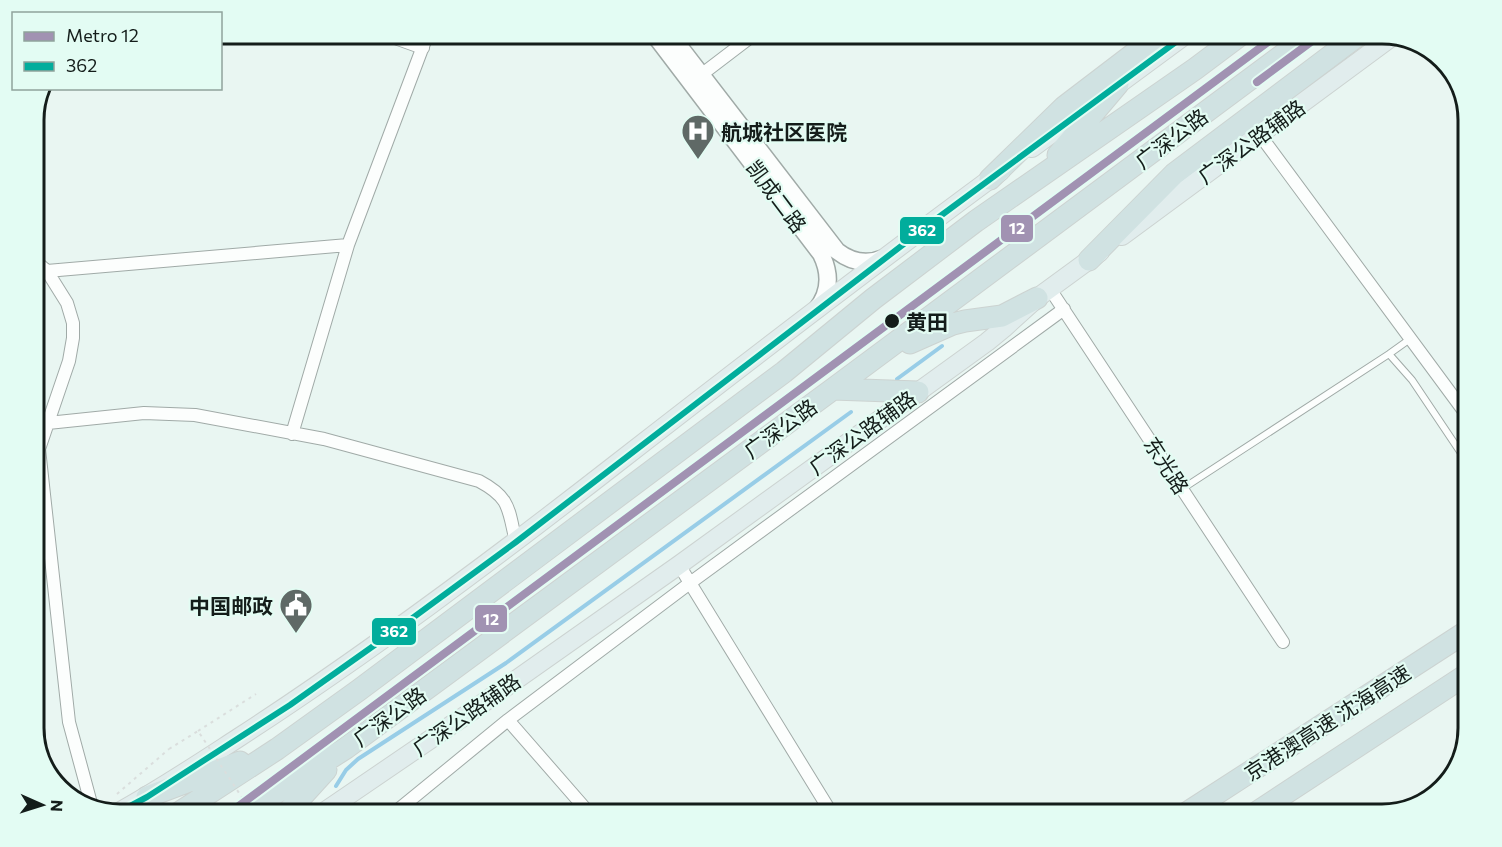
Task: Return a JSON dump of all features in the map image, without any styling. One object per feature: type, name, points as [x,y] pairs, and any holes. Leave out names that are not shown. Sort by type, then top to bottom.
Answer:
[{"type":"highway","points":[[990,179],[1064,107],[1148,43]]},
{"type":"highway","name":"广深公路","points":[[192,804],[277,749],[359,690],[784,372],[873,299],[976,220],[1230,43]]},
{"type":"highway","name":"广深公路","points":[[259,804],[346,748],[1299,43]]},
{"type":"highway","points":[[1089,260],[1174,174],[1349,43]]},
{"type":"highway","points":[[1041,176],[1118,84]]},
{"type":"highway","points":[[864,366],[944,328],[965,321],[1002,316],[1044,294]]},
{"type":"highway","points":[[833,389],[918,392]]},
{"type":"highway","name":"京港澳高速 沈海高速","points":[[1200,804],[1458,637]]},
{"type":"highway","name":"京港澳高速 沈海高速","points":[[1269,804],[1458,680]]},
{"type":"highway","points":[[295,804],[346,748]]},
{"type":"highway","points":[[147,797],[277,749]]},
{"type":"main road","points":[[123,804],[147,797],[290,705],[403,625],[516,542],[816,310],[1174,43]]},
{"type":"main road","name":"广深公路辅路","points":[[336,804],[679,565],[918,392],[1004,328],[1089,260],[1383,43]]},
{"type":"street","points":[[409,43],[423,48]]},
{"type":"street","points":[[292,434],[348,244],[425,43]]},
{"type":"street","name":"凯成二路","points":[[662,43],[696,79],[837,251],[849,259],[864,262],[885,258]]},
{"type":"street","name":"凯成二路","points":[[675,43],[696,79],[821,254],[826,267],[828,286],[825,298],[816,310]]},
{"type":"street","points":[[696,79],[743,43]]},
{"type":"street","points":[[1260,135],[1458,403]]},
{"type":"street","points":[[47,272],[348,244]]},
{"type":"street","points":[[44,269],[67,303],[73,323],[69,361],[44,431]]},
{"type":"street","name":"东光路","points":[[1044,294],[1064,309],[1283,642]]},
{"type":"street","points":[[405,804],[508,720],[1064,309]]},
{"type":"street","points":[[48,423],[144,413],[195,415],[324,440],[479,481],[501,495],[508,507],[516,542]]},
{"type":"street","points":[[44,514],[69,722],[89,798]]},
{"type":"street","points":[[679,565],[826,804]]},
{"type":"street","points":[[508,720],[581,804]]},
{"type":"lane","points":[[1182,489],[1410,339]]},
{"type":"lane","points":[[1389,354],[1412,380],[1458,449]]},
{"type":"path","points":[[116,804],[169,749],[256,694]]},
{"type":"path","points":[[198,731],[246,804]]},
{"type":"waterway","points":[[897,379],[942,346]]},
{"type":"waterway","points":[[336,786],[346,770],[358,759],[506,663],[851,412]]},
{"type":"metro line","name":"12","points":[[241,804],[1267,43]]},
{"type":"metro line","name":"12","points":[[1257,82],[1310,43]]},
{"type":"transit line","name":"362","points":[[134,804],[290,705],[403,625],[516,542],[939,217],[1174,43]]},
{"type":"place","name":"航城社区医院","points":[[698,160]]},
{"type":"place","name":"黄田","points":[[892,321]]},
{"type":"place","name":"中国邮政","points":[[296,634]]}]
